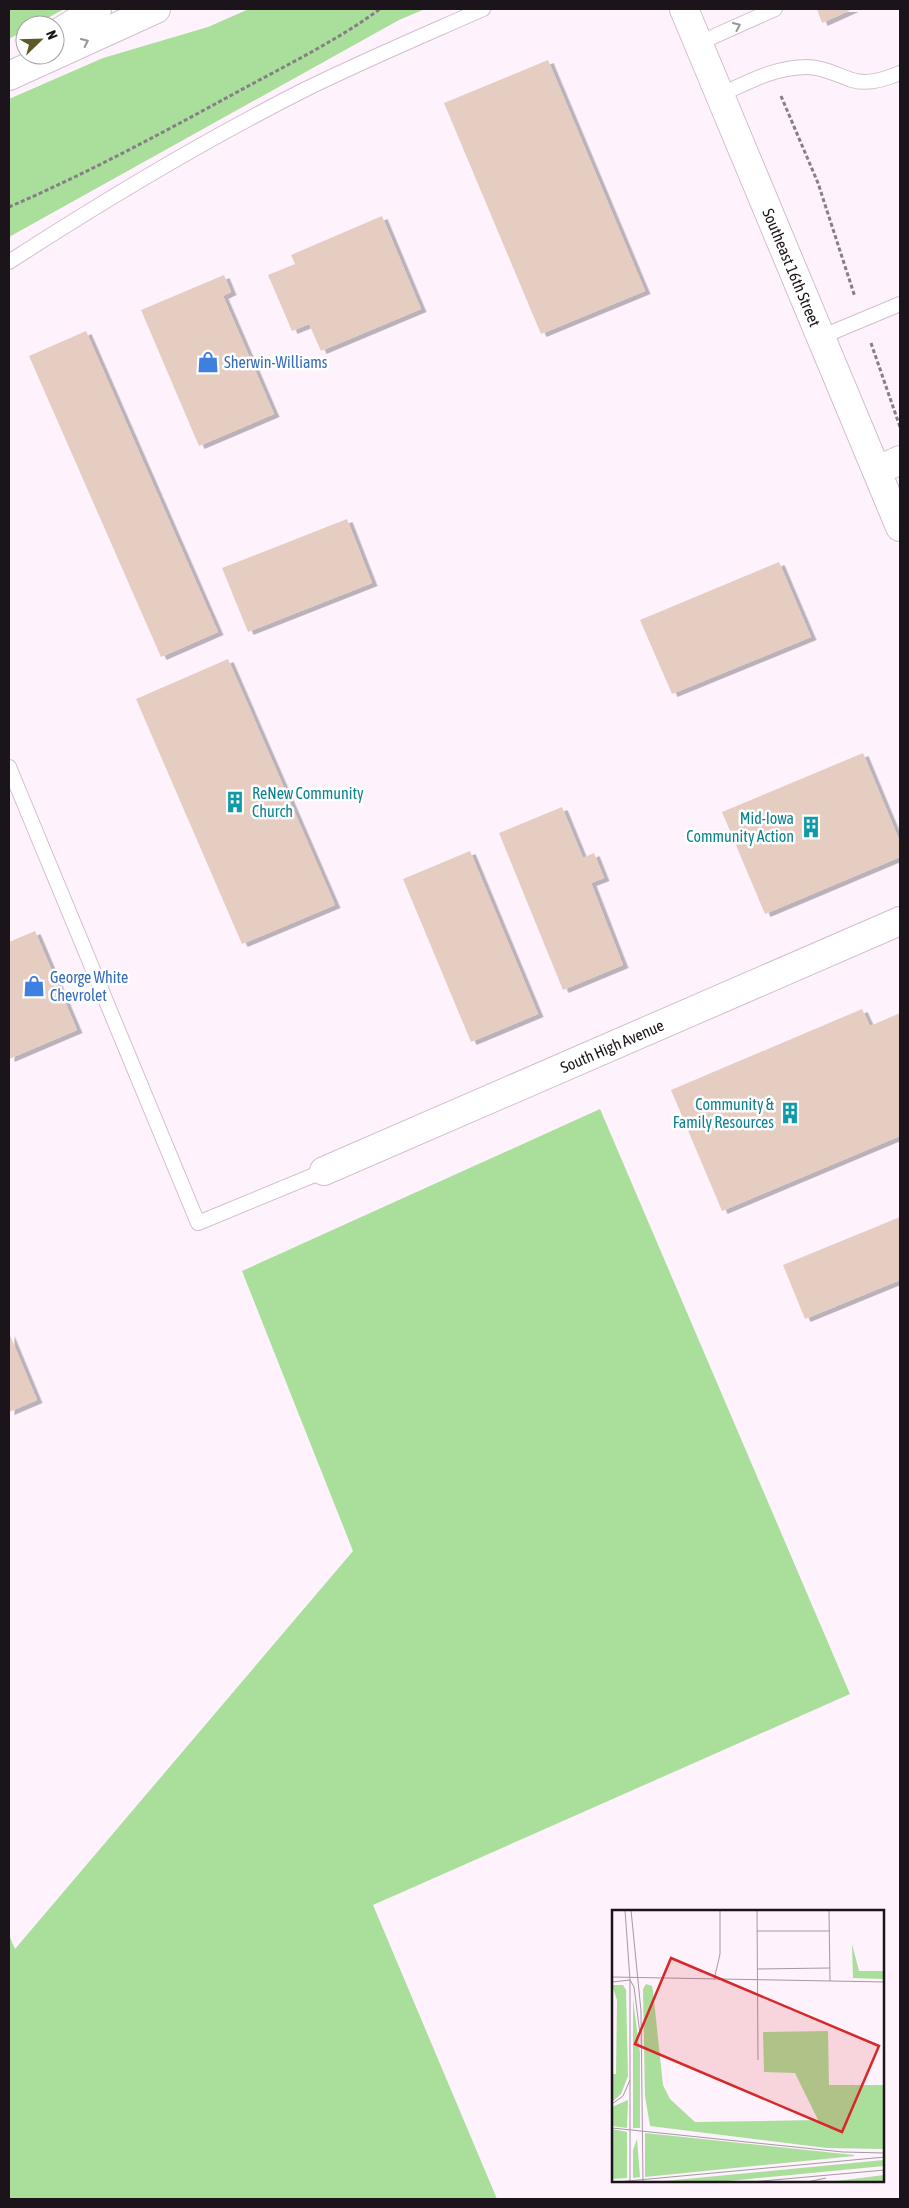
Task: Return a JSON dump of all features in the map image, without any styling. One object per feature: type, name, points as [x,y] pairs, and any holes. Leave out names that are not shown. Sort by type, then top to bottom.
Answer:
[{"type":"main road","points":[[65,29],[97,9]]},
{"type":"main road","points":[[9,76],[156,9]]},
{"type":"main road","name":"Southeast 16th Street","points":[[684,9],[821,337],[889,466],[900,527]]},
{"type":"main road","name":"South High Avenue","points":[[324,1171],[900,921]]},
{"type":"lane","points":[[9,262],[96,206],[292,96],[390,49],[483,9]]},
{"type":"lane","points":[[699,43],[775,9]]},
{"type":"lane","points":[[720,95],[771,71],[808,67],[833,72],[854,81],[885,80],[900,73]]},
{"type":"lane","points":[[821,337],[900,304]]},
{"type":"lane","points":[[9,767],[198,1223],[324,1171]]},
{"type":"path","points":[[9,207],[53,188],[159,135],[285,66],[380,9]]},
{"type":"path","points":[[771,71],[818,183],[900,427]]},
{"type":"green space","points":[[9,9],[64,9],[53,15],[15,15],[15,36],[9,39]]},
{"type":"green space","points":[[249,9],[425,9],[399,20],[9,237],[9,99],[103,58],[208,27]]},
{"type":"green space","points":[[600,1109],[850,1694],[373,1905],[497,2199],[9,2199],[9,1935],[15,1949],[353,1551],[242,1271]]},
{"type":"building","points":[[817,9],[853,9],[822,23]]},
{"type":"building","points":[[548,60],[645,291],[541,334],[444,103]]},
{"type":"building","points":[[382,216],[421,309],[321,351],[309,324],[292,331],[268,275],[295,264],[291,255]]},
{"type":"building","name":"Sherwin-Williams","points":[[224,275],[231,292],[223,296],[274,414],[199,446],[141,310]]},
{"type":"building","points":[[86,331],[218,632],[161,657],[29,356]]},
{"type":"building","points":[[347,519],[372,583],[248,632],[222,568]]},
{"type":"building","points":[[779,562],[811,637],[672,694],[640,620]]},
{"type":"building","name":"ReNew Community Church","points":[[228,659],[335,905],[242,944],[136,699]]},
{"type":"building","name":"Mid-Iowa Community Action","points":[[863,753],[900,842],[900,857],[765,914],[722,812]]},
{"type":"building","points":[[562,807],[583,858],[594,853],[604,878],[591,883],[623,965],[563,990],[499,833]]},
{"type":"building","points":[[470,851],[538,1014],[471,1042],[403,879]]},
{"type":"building","name":"George White Chevrolet","points":[[35,931],[77,1030],[9,1059],[9,942]]},
{"type":"building","name":"Community & Family Resources","points":[[862,1009],[870,1026],[900,1013],[900,1136],[722,1211],[671,1090]]},
{"type":"building","points":[[900,1217],[900,1280],[805,1319],[783,1265]]},
{"type":"building","points":[[9,1333],[37,1400],[9,1412]]},
{"type":"place","name":"Sherwin-Williams","points":[[208,362]]},
{"type":"place","name":"ReNew Community Church","points":[[235,802]]},
{"type":"place","name":"Mid-Iowa Community Action","points":[[811,827]]},
{"type":"place","name":"George White Chevrolet","points":[[34,986]]},
{"type":"place","name":"Community & Family Resources","points":[[790,1113]]}]
